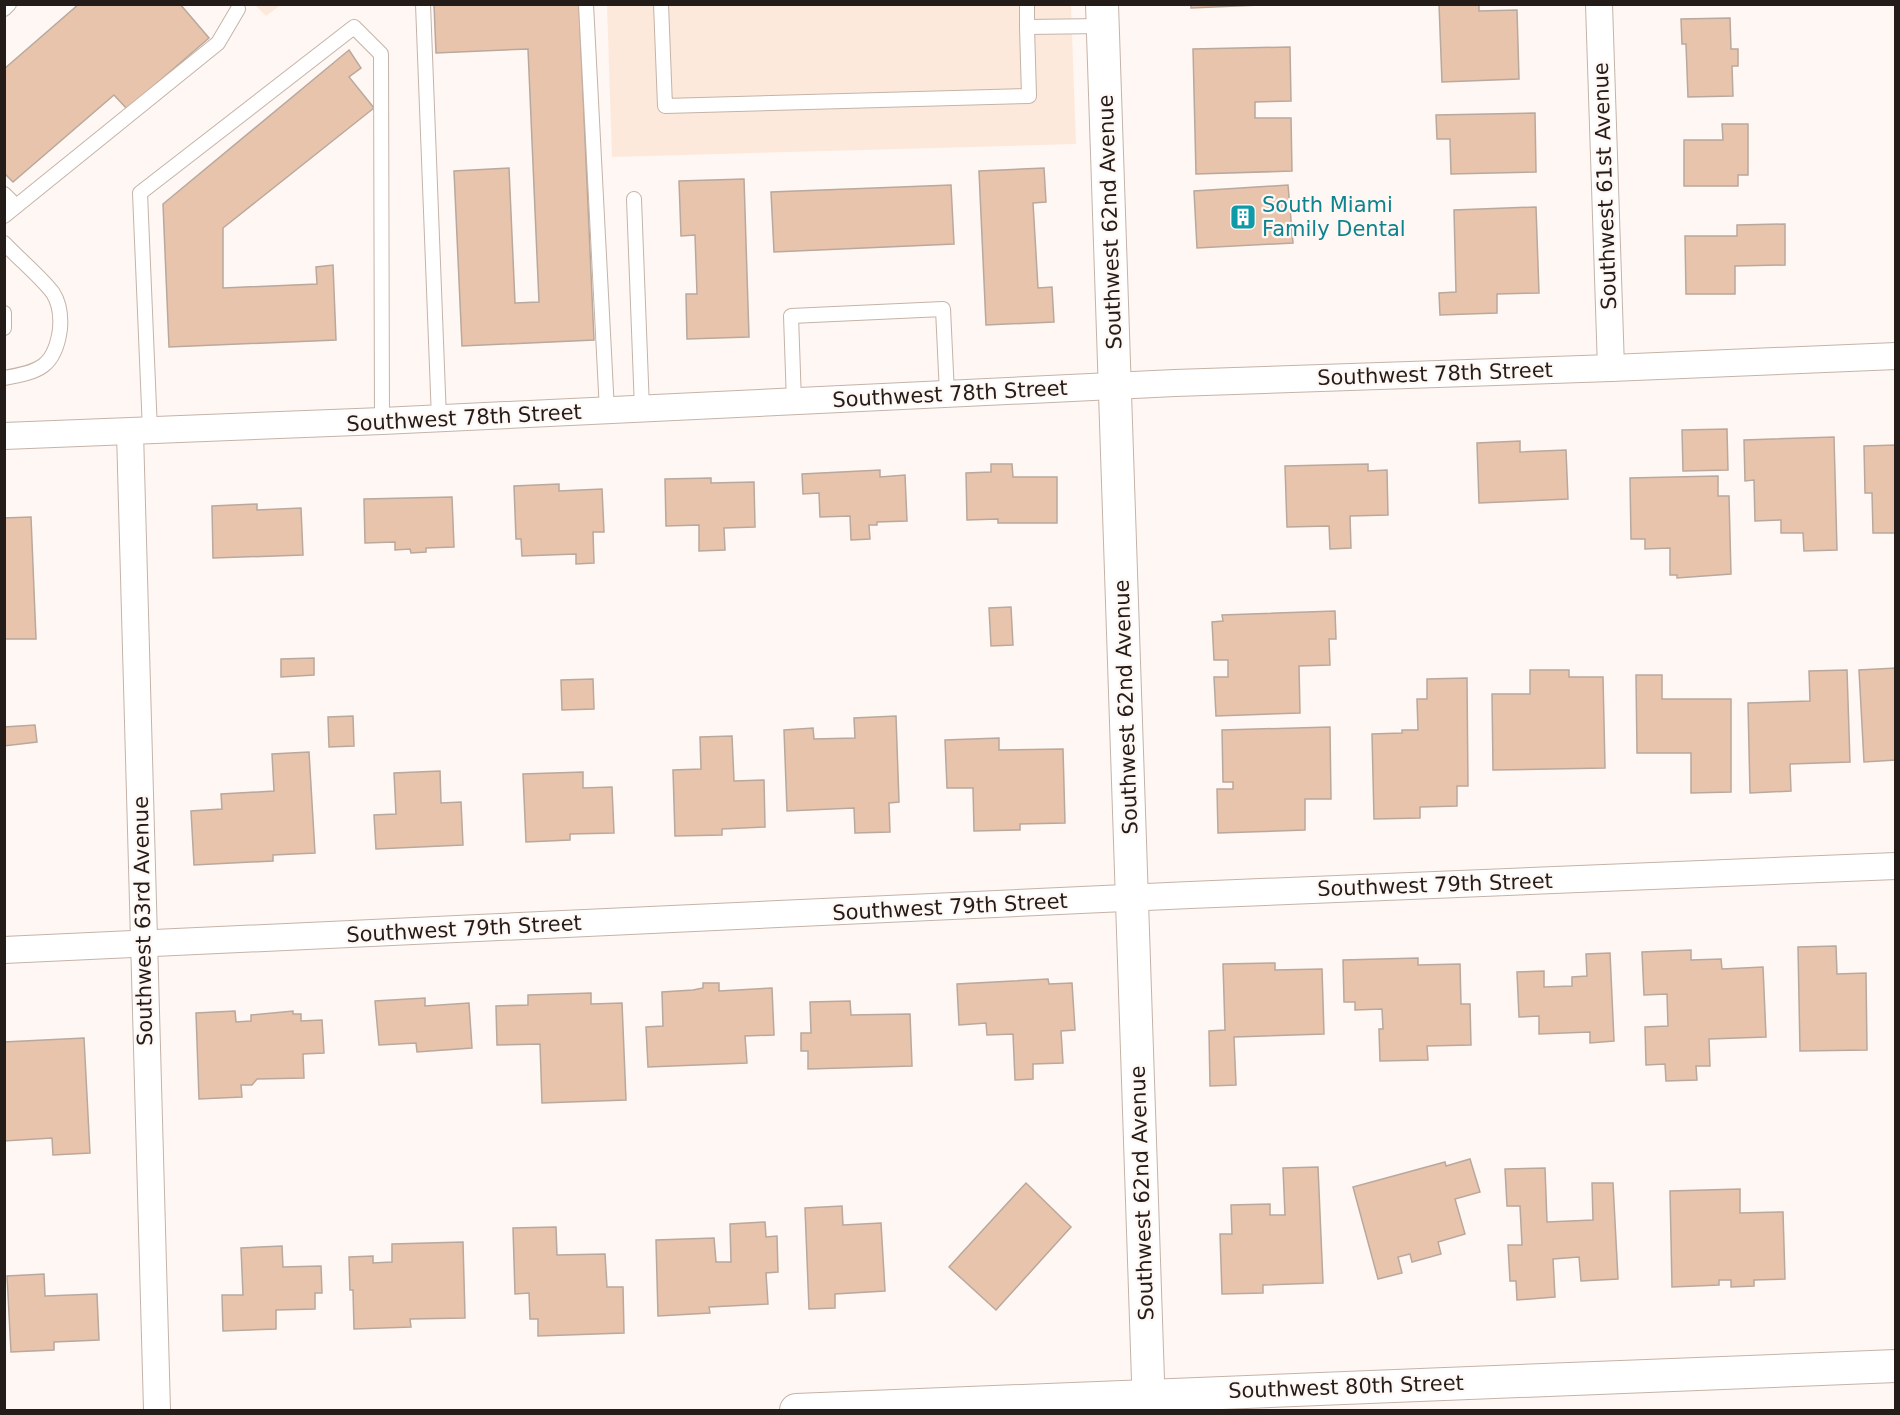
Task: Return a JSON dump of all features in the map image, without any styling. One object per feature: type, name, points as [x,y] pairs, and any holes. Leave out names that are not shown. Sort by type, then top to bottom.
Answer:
[{"type":"street","name":"Southwest 61st Avenue","points":[[1599,4],[1611,368]]},
{"type":"street","name":"Southwest 62nd Avenue","points":[[1102,15],[1149,1403]]},
{"type":"street","name":"Southwest 78th Street","points":[[4,436],[382,422],[1115,386],[1896,356]]},
{"type":"street","name":"Southwest 63rd Avenue","points":[[140,432],[144,943],[156,1410]]},
{"type":"street","name":"Southwest 79th Street","points":[[4,950],[1202,894],[1896,866]]},
{"type":"street","name":"Southwest 80th Street","points":[[796,1410],[1149,1403],[1896,1366]]},
{"type":"lane","points":[[4,9],[9,4]]},
{"type":"lane","points":[[423,4],[439,419]]},
{"type":"lane","points":[[586,4],[607,411]]},
{"type":"lane","points":[[661,4],[665,106],[1029,96],[1027,4]]},
{"type":"lane","points":[[4,216],[218,43],[238,6]]},
{"type":"lane","points":[[1027,27],[1102,15]]},
{"type":"lane","points":[[140,432],[140,193],[354,27],[381,54],[382,422]]},
{"type":"lane","points":[[4,194],[16,206]]},
{"type":"lane","points":[[634,200],[642,409]]},
{"type":"lane","points":[[4,243],[53,294],[59,306],[61,321],[58,341],[52,358],[38,370],[4,378]]},
{"type":"lane","points":[[794,402],[791,316],[943,309],[947,394]]},
{"type":"lane","points":[[4,313],[4,328]]},
{"type":"shaded area","points":[[255,5],[281,5],[266,16]]},
{"type":"shaded area","points":[[607,5],[1071,5],[1076,144],[612,157]]},
{"type":"building","points":[[79,4],[180,4],[209,38],[127,109],[114,95],[13,182],[4,173],[4,69]]},
{"type":"building","points":[[434,4],[579,4],[594,340],[462,346],[454,171],[509,168],[515,303],[539,302],[528,49],[436,53]]},
{"type":"building","points":[[1191,4],[1282,4],[1191,8]]},
{"type":"building","points":[[1439,4],[1479,4],[1479,11],[1517,10],[1519,79],[1442,82]]},
{"type":"building","points":[[1730,18],[1731,49],[1738,49],[1738,66],[1732,66],[1733,96],[1688,97],[1686,44],[1682,44],[1681,19]]},
{"type":"building","points":[[1290,47],[1291,101],[1255,102],[1255,118],[1291,118],[1292,171],[1196,174],[1193,49]]},
{"type":"building","points":[[349,50],[361,68],[349,77],[374,108],[223,228],[223,288],[317,284],[316,267],[333,265],[336,340],[169,347],[163,204]]},
{"type":"building","points":[[1535,113],[1536,172],[1451,174],[1450,139],[1437,139],[1436,115]]},
{"type":"building","points":[[1722,124],[1748,124],[1748,175],[1738,175],[1738,186],[1684,186],[1684,140],[1723,140]]},
{"type":"building","points":[[1044,168],[1046,202],[1033,203],[1038,288],[1052,287],[1054,322],[986,325],[979,171]]},
{"type":"building","points":[[744,179],[749,337],[687,339],[686,294],[697,294],[695,235],[681,236],[679,181]]},
{"type":"building","points":[[951,185],[954,244],[774,252],[771,192]]},
{"type":"building","name":"South Miami Family Dental","points":[[1288,185],[1293,243],[1197,248],[1194,191]]},
{"type":"building","points":[[1536,207],[1539,293],[1497,294],[1497,313],[1440,315],[1439,293],[1456,292],[1454,210]]},
{"type":"building","points":[[1785,224],[1785,265],[1735,266],[1735,294],[1686,294],[1685,236],[1737,236],[1737,225]]},
{"type":"building","points":[[1727,429],[1728,470],[1683,471],[1682,430]]},
{"type":"building","points":[[1834,437],[1837,550],[1804,551],[1803,533],[1781,533],[1781,520],[1755,521],[1754,480],[1745,481],[1744,440]]},
{"type":"building","points":[[1520,441],[1520,452],[1566,450],[1568,499],[1479,503],[1477,443]]},
{"type":"building","points":[[1896,445],[1896,533],[1873,533],[1872,493],[1865,493],[1864,446]]},
{"type":"building","points":[[991,464],[1012,464],[1013,477],[1057,477],[1057,523],[998,523],[998,519],[967,520],[966,473],[991,472]]},
{"type":"building","points":[[1368,464],[1368,471],[1387,470],[1388,515],[1350,516],[1351,548],[1330,549],[1329,526],[1287,527],[1285,466]]},
{"type":"building","points":[[880,470],[880,477],[905,475],[907,521],[877,522],[877,525],[869,525],[870,539],[851,540],[850,516],[820,517],[819,493],[803,494],[802,474]]},
{"type":"building","points":[[1718,476],[1718,496],[1729,496],[1731,574],[1677,578],[1677,575],[1670,575],[1670,548],[1645,549],[1645,539],[1631,539],[1630,478]]},
{"type":"building","points":[[711,478],[711,483],[754,482],[755,527],[724,528],[725,550],[699,551],[699,525],[666,526],[665,479]]},
{"type":"building","points":[[559,484],[559,491],[602,489],[604,532],[593,532],[594,563],[576,564],[576,554],[522,556],[521,539],[516,539],[514,486]]},
{"type":"building","points":[[452,497],[454,547],[426,548],[426,552],[411,553],[410,549],[395,550],[395,542],[365,543],[364,499]]},
{"type":"building","points":[[257,504],[257,510],[301,508],[303,555],[213,558],[212,506]]},
{"type":"building","points":[[31,517],[36,639],[4,639],[4,518]]},
{"type":"building","points":[[1011,607],[1013,645],[991,646],[989,608]]},
{"type":"building","points":[[1335,611],[1336,639],[1329,639],[1330,665],[1299,666],[1300,713],[1216,716],[1214,677],[1228,677],[1228,660],[1214,660],[1212,622],[1223,621],[1222,615]]},
{"type":"building","points":[[314,658],[314,675],[281,677],[281,659]]},
{"type":"building","points":[[1896,668],[1896,760],[1864,762],[1859,670]]},
{"type":"building","points":[[1530,670],[1569,670],[1569,677],[1603,677],[1605,768],[1493,770],[1492,694],[1530,694]]},
{"type":"building","points":[[1847,670],[1850,762],[1790,764],[1791,791],[1750,793],[1748,703],[1810,701],[1809,671]]},
{"type":"building","points":[[1636,675],[1662,675],[1662,699],[1731,699],[1731,792],[1691,793],[1691,753],[1637,753]]},
{"type":"building","points":[[1467,678],[1468,786],[1457,786],[1457,806],[1420,807],[1420,818],[1374,819],[1372,734],[1418,730],[1417,699],[1427,699],[1427,679]]},
{"type":"building","points":[[593,679],[594,709],[562,710],[561,680]]},
{"type":"building","points":[[353,716],[354,746],[329,747],[328,717]]},
{"type":"building","points":[[896,716],[899,802],[889,803],[890,832],[855,833],[854,808],[787,811],[784,730],[813,728],[814,739],[855,738],[854,718]]},
{"type":"building","points":[[35,725],[37,742],[4,746],[4,727]]},
{"type":"building","points":[[1330,727],[1331,799],[1305,799],[1305,830],[1218,833],[1217,789],[1233,789],[1233,782],[1223,782],[1222,730]]},
{"type":"building","points":[[732,736],[734,781],[764,780],[765,827],[722,829],[722,835],[675,836],[673,770],[701,769],[700,737]]},
{"type":"building","points":[[999,738],[999,750],[1063,749],[1065,823],[1020,824],[1020,830],[974,831],[973,788],[947,788],[945,740]]},
{"type":"building","points":[[309,752],[315,853],[273,855],[273,861],[194,865],[191,811],[222,809],[221,794],[274,791],[272,754]]},
{"type":"building","points":[[440,771],[441,803],[461,802],[463,845],[376,849],[374,815],[396,814],[394,773]]},
{"type":"building","points":[[583,772],[583,788],[612,787],[614,833],[570,834],[570,840],[526,842],[523,774]]},
{"type":"building","points":[[1836,946],[1837,974],[1866,973],[1867,1050],[1800,1051],[1798,947]]},
{"type":"building","points":[[1691,950],[1691,960],[1721,959],[1722,969],[1763,967],[1766,1037],[1709,1039],[1710,1066],[1696,1066],[1697,1080],[1666,1081],[1665,1064],[1646,1065],[1645,1027],[1668,1026],[1667,994],[1644,995],[1642,952]]},
{"type":"building","points":[[1610,953],[1614,1041],[1590,1043],[1590,1032],[1539,1034],[1539,1016],[1519,1017],[1517,972],[1544,971],[1544,987],[1572,986],[1572,977],[1587,976],[1586,954]]},
{"type":"building","points":[[1418,958],[1418,965],[1460,964],[1461,1004],[1470,1004],[1471,1045],[1427,1046],[1428,1060],[1380,1061],[1379,1029],[1383,1029],[1382,1009],[1355,1010],[1355,1002],[1344,1002],[1343,960]]},
{"type":"building","points":[[1275,963],[1275,970],[1322,969],[1324,1034],[1234,1037],[1236,1085],[1210,1086],[1209,1031],[1225,1030],[1223,964]]},
{"type":"building","points":[[1048,979],[1049,984],[1072,983],[1075,1030],[1061,1031],[1063,1063],[1033,1064],[1033,1079],[1015,1080],[1013,1034],[987,1035],[986,1023],[959,1025],[957,984]]},
{"type":"building","points":[[703,983],[719,983],[719,991],[772,988],[774,1035],[745,1036],[747,1063],[648,1067],[646,1027],[663,1026],[662,992],[703,988]]},
{"type":"building","points":[[591,993],[591,1004],[622,1003],[626,1100],[542,1103],[540,1044],[497,1045],[496,1006],[528,1005],[528,995]]},
{"type":"building","points":[[425,998],[425,1006],[469,1003],[472,1048],[417,1052],[416,1043],[379,1045],[375,1001]]},
{"type":"building","points":[[850,1001],[851,1015],[910,1014],[912,1066],[808,1069],[808,1051],[801,1051],[801,1033],[811,1033],[810,1002]]},
{"type":"building","points":[[235,1011],[236,1022],[251,1021],[251,1015],[293,1011],[293,1014],[301,1014],[301,1021],[322,1020],[324,1053],[303,1054],[304,1078],[257,1079],[252,1085],[241,1085],[242,1097],[199,1099],[196,1013]]},
{"type":"building","points":[[84,1038],[90,1153],[53,1155],[52,1138],[4,1141],[4,1042]]},
{"type":"building","points":[[1470,1159],[1480,1192],[1455,1199],[1465,1234],[1438,1242],[1441,1254],[1412,1262],[1410,1254],[1398,1257],[1402,1273],[1378,1279],[1353,1187],[1445,1162],[1446,1166]]},
{"type":"building","points":[[1318,1167],[1323,1283],[1263,1285],[1263,1293],[1222,1294],[1220,1234],[1232,1234],[1231,1205],[1270,1204],[1270,1215],[1285,1215],[1283,1168]]},
{"type":"building","points":[[1545,1168],[1547,1222],[1593,1220],[1592,1183],[1613,1183],[1618,1279],[1581,1281],[1579,1257],[1553,1259],[1555,1297],[1517,1300],[1516,1281],[1510,1281],[1508,1245],[1522,1245],[1520,1206],[1507,1206],[1505,1169]]},
{"type":"building","points":[[1026,1183],[1071,1227],[996,1310],[949,1267]]},
{"type":"building","points":[[1740,1189],[1740,1213],[1783,1212],[1785,1279],[1754,1280],[1754,1286],[1731,1287],[1731,1280],[1719,1280],[1719,1285],[1672,1287],[1670,1191]]},
{"type":"building","points":[[842,1206],[843,1225],[881,1223],[885,1291],[835,1294],[835,1308],[809,1309],[805,1208]]},
{"type":"building","points":[[765,1222],[766,1237],[777,1236],[778,1272],[766,1273],[768,1304],[709,1307],[710,1313],[658,1316],[656,1240],[714,1238],[716,1262],[731,1262],[730,1224]]},
{"type":"building","points":[[556,1227],[557,1255],[605,1254],[607,1287],[623,1287],[624,1333],[538,1336],[538,1319],[530,1319],[529,1293],[515,1294],[513,1228]]},
{"type":"building","points":[[463,1242],[465,1318],[410,1319],[411,1327],[354,1329],[349,1257],[373,1256],[373,1263],[392,1262],[392,1244]]},
{"type":"building","points":[[282,1246],[283,1267],[321,1266],[322,1293],[315,1293],[315,1309],[276,1310],[276,1329],[223,1331],[222,1295],[243,1295],[241,1248]]},
{"type":"building","points":[[44,1274],[45,1296],[97,1294],[99,1340],[54,1342],[54,1350],[11,1352],[7,1276]]},
{"type":"place","name":"South Miami Family Dental","points":[[1243,217]]}]
